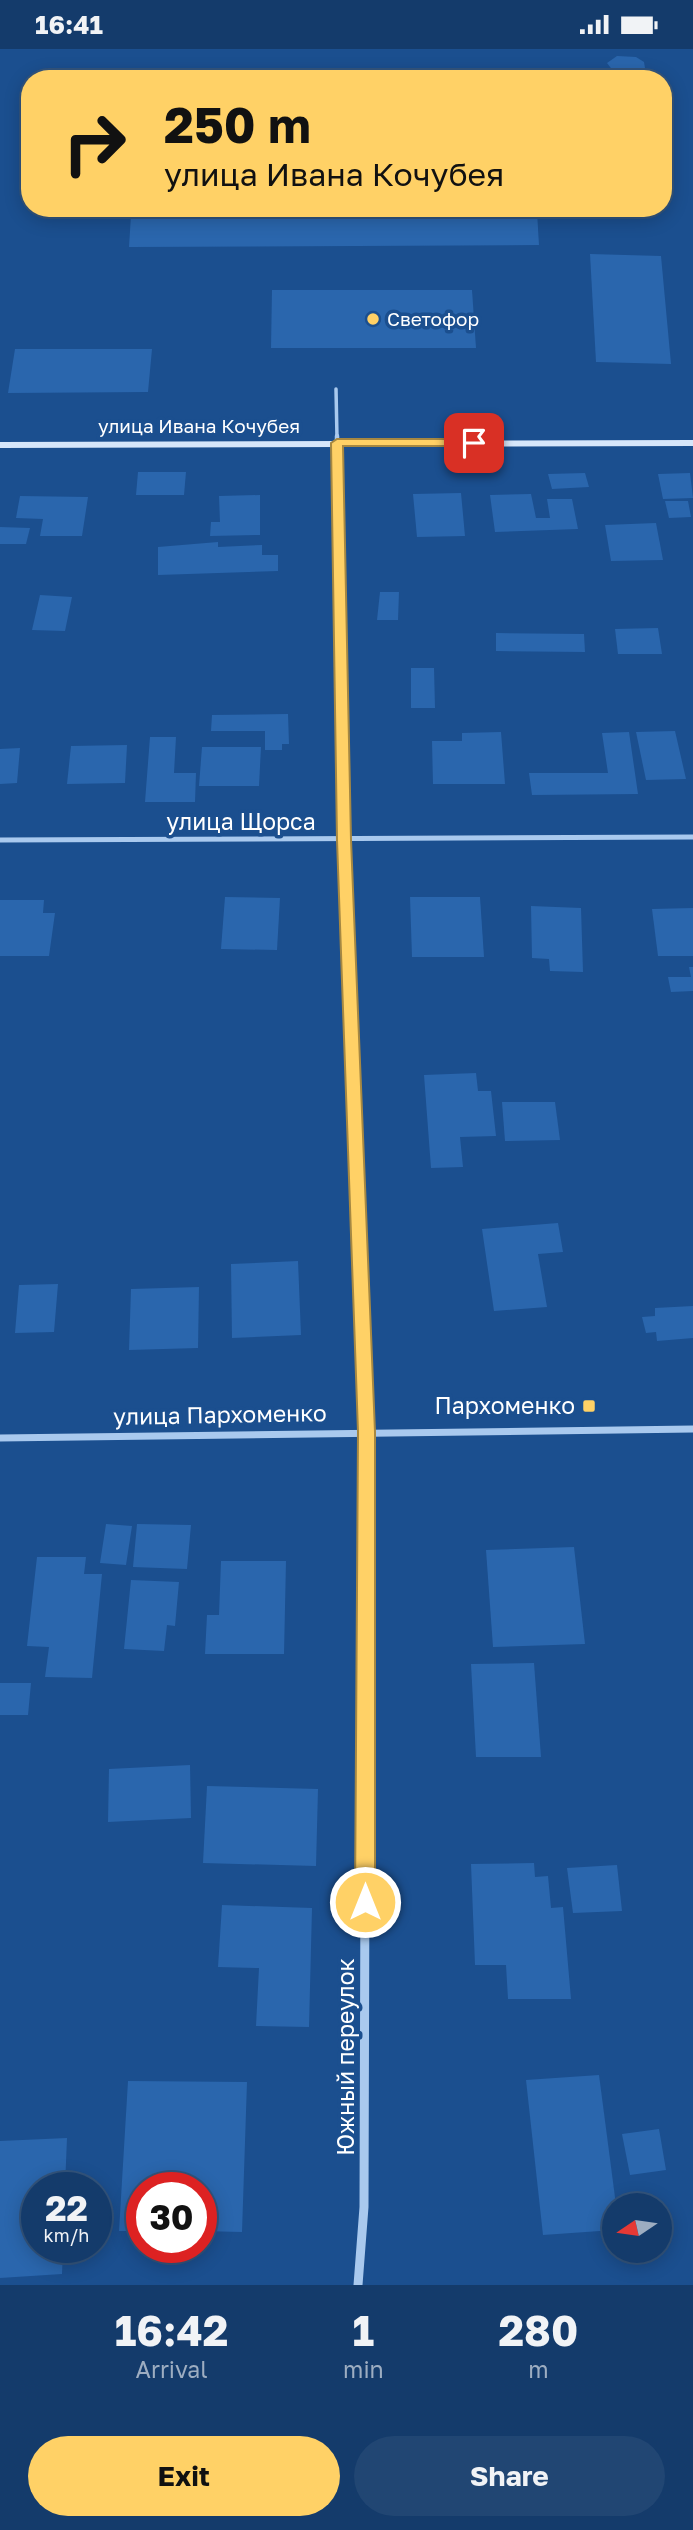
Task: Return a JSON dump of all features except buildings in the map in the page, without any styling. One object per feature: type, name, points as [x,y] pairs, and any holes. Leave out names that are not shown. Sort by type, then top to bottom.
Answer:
[{"type":"street","name":"Южный переулок","points":[[337,443],[344,840],[366,1432],[365,2207],[358,2285]]},
{"type":"street","name":"улица Ивана Кочубея","points":[[0,445],[693,443]]},
{"type":"street","name":"улица Щорса","points":[[0,840],[693,838]]},
{"type":"street","name":"улица Пархоменко","points":[[0,1438],[693,1429]]},
{"type":"lane","points":[[336,389],[337,443]]},
{"type":"place","name":"Светофор","points":[[373,319]]},
{"type":"place","name":"Пархоменко","points":[[589,1406]]},
{"type":"route","points":[[365,1902],[366,1432],[344,840],[337,443],[474,443]]}]
